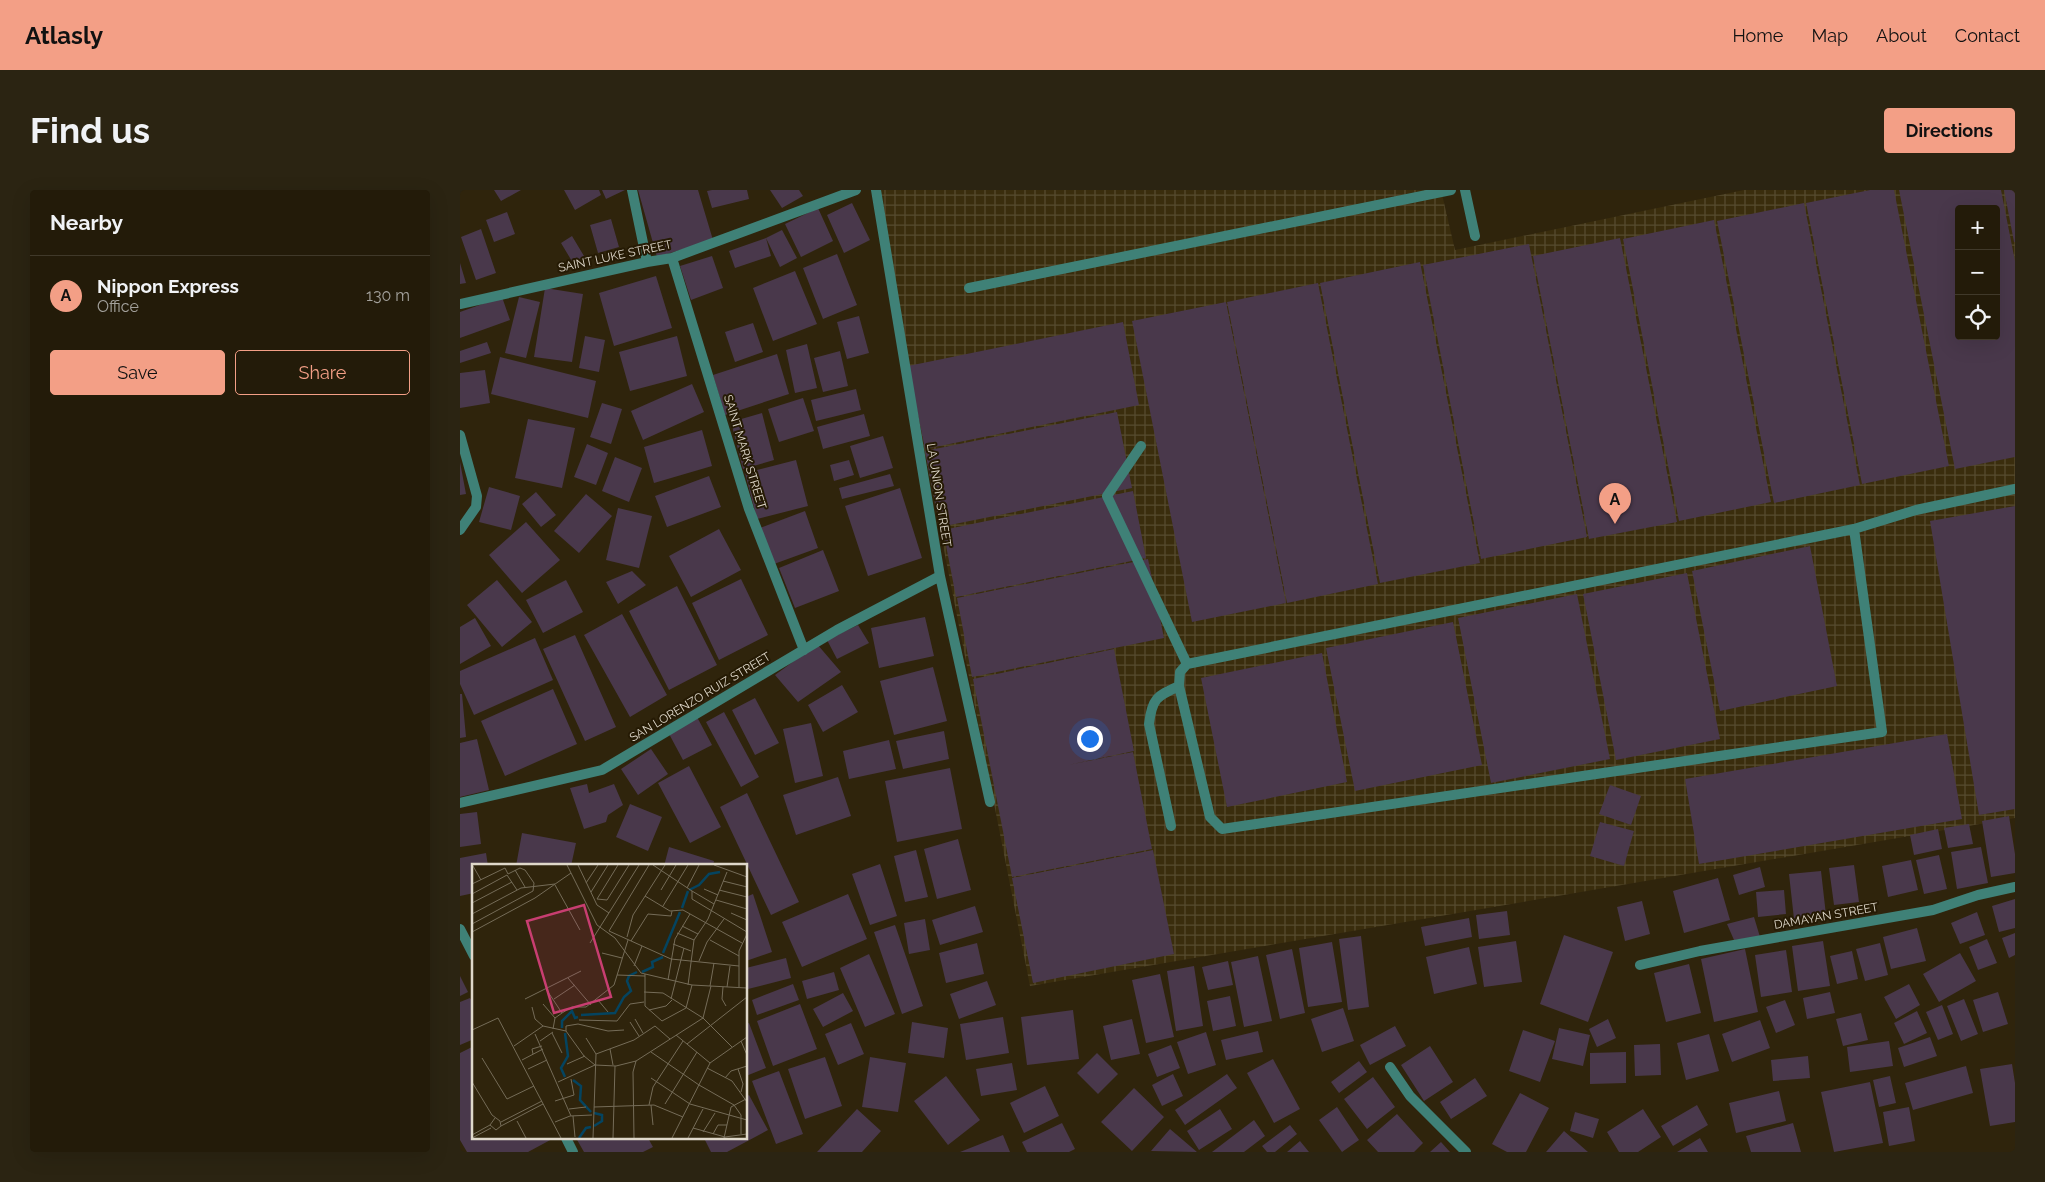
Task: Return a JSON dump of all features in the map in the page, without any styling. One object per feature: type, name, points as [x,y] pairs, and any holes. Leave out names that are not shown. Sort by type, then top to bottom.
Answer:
[{"type":"street","points":[[632,190],[647,262]]},
{"type":"street","name":"SAINT LUKE STREET","points":[[460,304],[672,258],[856,190]]},
{"type":"street","name":"LA UNION STREET","points":[[876,190],[940,576],[990,802]]},
{"type":"street","points":[[969,288],[1451,190]]},
{"type":"street","points":[[1465,190],[1475,236]]},
{"type":"street","name":"SAINT MARK STREET","points":[[672,258],[749,509],[804,650]]},
{"type":"street","points":[[460,435],[477,496],[476,507],[460,530]]},
{"type":"street","points":[[1141,446],[1108,496],[1187,664]]},
{"type":"street","points":[[1854,529],[1882,732],[1222,829],[1210,817],[1179,686],[1180,672],[1187,664],[1854,529],[1916,510],[2015,489]]},
{"type":"street","name":"SAN LORENZO RUIZ STREET","points":[[460,803],[602,770],[837,630],[940,576]]},
{"type":"street","points":[[1171,826],[1149,724],[1151,707],[1158,696],[1179,686]]},
{"type":"street","name":"DAMAYAN STREET","points":[[1640,965],[1700,951],[1934,910],[1978,895],[2015,887]]},
{"type":"street","points":[[461,935],[472,953]]},
{"type":"street","points":[[1390,1067],[1410,1096],[1466,1152]]},
{"type":"street","points":[[567,1140],[573,1152]]},
{"type":"shaded area","points":[[873,190],[1441,190],[1455,250],[1744,190],[2015,190],[2015,818],[1030,986]]},
{"type":"building","points":[[494,190],[521,190],[501,201]]},
{"type":"building","points":[[564,190],[599,190],[601,195],[575,210]]},
{"type":"building","points":[[602,190],[625,190],[606,199]]},
{"type":"building","points":[[638,190],[698,190],[713,240],[657,257]]},
{"type":"building","points":[[747,190],[749,199],[712,208],[707,191]]},
{"type":"building","points":[[770,190],[799,190],[803,196],[782,208]]},
{"type":"building","points":[[1870,190],[1894,190],[1949,466],[1862,484],[1806,203]]},
{"type":"building","points":[[1899,190],[2001,190],[2015,261],[2015,457],[1955,469]]},
{"type":"building","points":[[2004,190],[2015,190],[2015,242],[2014,242]]},
{"type":"building","points":[[852,203],[870,240],[844,253],[827,215]]},
{"type":"building","points":[[1804,203],[1860,485],[1774,503],[1717,221]]},
{"type":"building","points":[[818,208],[833,241],[801,257],[785,224]]},
{"type":"building","points":[[507,212],[515,234],[494,242],[486,220]]},
{"type":"building","points":[[611,219],[619,247],[598,253],[590,225]]},
{"type":"building","points":[[1714,220],[1771,502],[1679,521],[1623,239]]},
{"type":"building","points":[[481,229],[496,273],[476,280],[461,237]]},
{"type":"building","points":[[782,230],[797,258],[780,267],[766,238]]},
{"type":"building","points":[[572,236],[584,256],[573,263],[561,243]]},
{"type":"building","points":[[766,238],[771,256],[735,268],[729,251]]},
{"type":"building","points":[[1620,238],[1677,522],[1589,539],[1533,256]]},
{"type":"building","points":[[1529,244],[1587,537],[1481,559],[1423,265]]},
{"type":"building","points":[[837,254],[857,305],[823,319],[803,268]]},
{"type":"building","points":[[712,256],[723,288],[691,300],[680,266]]},
{"type":"building","points":[[1420,262],[1480,563],[1380,583],[1320,283]]},
{"type":"building","points":[[460,263],[466,283],[460,284]]},
{"type":"building","points":[[795,271],[817,324],[773,341],[753,288]]},
{"type":"building","points":[[656,276],[672,328],[614,346],[599,293]]},
{"type":"building","points":[[1318,283],[1378,584],[1287,603],[1227,302]]},
{"type":"building","points":[[545,288],[583,294],[572,362],[534,357]]},
{"type":"building","points":[[502,297],[510,320],[460,338],[460,312]]},
{"type":"building","points":[[519,297],[540,302],[526,358],[505,353]]},
{"type":"building","points":[[1226,302],[1286,603],[1192,622],[1132,321]]},
{"type":"building","points":[[859,316],[869,353],[847,359],[837,322]]},
{"type":"building","points":[[1123,322],[1139,405],[925,449],[908,366]]},
{"type":"building","points":[[753,323],[763,352],[735,362],[725,332]]},
{"type":"building","points":[[585,336],[605,340],[599,372],[579,368]]},
{"type":"building","points":[[677,336],[687,376],[630,391],[619,352]]},
{"type":"building","points":[[487,342],[491,353],[460,363],[460,351]]},
{"type":"building","points":[[807,344],[817,388],[795,393],[786,350]]},
{"type":"building","points":[[840,351],[848,386],[823,392],[814,358]]},
{"type":"building","points":[[777,354],[789,394],[725,415],[713,375]]},
{"type":"building","points":[[500,357],[596,381],[588,418],[491,394]]},
{"type":"building","points":[[485,370],[490,403],[460,408],[460,373]]},
{"type":"building","points":[[692,384],[704,412],[643,440],[631,411]]},
{"type":"building","points":[[856,389],[861,410],[816,421],[811,400]]},
{"type":"building","points":[[803,398],[814,431],[779,442],[768,409]]},
{"type":"building","points":[[602,403],[622,409],[611,444],[590,437]]},
{"type":"building","points":[[1117,412],[1132,488],[940,527],[925,451]]},
{"type":"building","points":[[762,413],[774,460],[743,469],[731,422]]},
{"type":"building","points":[[864,414],[870,436],[823,449],[817,427]]},
{"type":"building","points":[[528,419],[575,428],[562,488],[515,478]]},
{"type":"building","points":[[702,430],[712,466],[654,483],[644,447]]},
{"type":"building","points":[[883,436],[893,468],[860,478],[850,446]]},
{"type":"building","points":[[587,444],[608,453],[596,485],[574,477]]},
{"type":"building","points":[[615,457],[642,468],[629,502],[602,491]]},
{"type":"building","points":[[796,460],[808,506],[757,519],[745,473]]},
{"type":"building","points":[[849,460],[854,475],[834,481],[830,465]]},
{"type":"building","points":[[460,462],[466,494],[460,495]]},
{"type":"building","points":[[890,474],[894,486],[842,499],[839,488]]},
{"type":"building","points":[[709,476],[721,507],[667,527],[655,496]]},
{"type":"building","points":[[489,487],[520,496],[511,530],[479,522]]},
{"type":"building","points":[[900,488],[922,558],[868,576],[845,506]]},
{"type":"building","points":[[1133,491],[1146,558],[956,597],[943,530]]},
{"type":"building","points":[[536,492],[556,515],[541,527],[522,504]]},
{"type":"building","points":[[586,494],[612,516],[579,553],[554,531]]},
{"type":"building","points":[[2015,506],[2015,809],[1979,815],[1930,521]]},
{"type":"building","points":[[618,508],[652,516],[639,568],[606,560]]},
{"type":"building","points":[[805,511],[818,548],[774,564],[760,528]]},
{"type":"building","points":[[526,522],[560,560],[522,593],[489,555]]},
{"type":"building","points":[[719,529],[741,570],[691,597],[669,556]]},
{"type":"building","points":[[1810,546],[1837,686],[1720,711],[1692,571]]},
{"type":"building","points":[[823,550],[839,591],[795,608],[779,568]]},
{"type":"building","points":[[1148,559],[1164,638],[972,677],[957,598]]},
{"type":"building","points":[[632,571],[646,585],[618,604],[606,582]]},
{"type":"building","points":[[1687,573],[1720,739],[1616,760],[1583,594]]},
{"type":"building","points":[[741,579],[768,635],[719,660],[692,603]]},
{"type":"building","points":[[497,580],[532,622],[502,647],[467,605]]},
{"type":"building","points":[[566,580],[583,612],[543,633],[526,600]]},
{"type":"building","points":[[677,586],[717,665],[669,690],[629,611]]},
{"type":"building","points":[[1577,594],[1610,759],[1491,783],[1458,618]]},
{"type":"building","points":[[622,614],[667,695],[630,717],[584,635]]},
{"type":"building","points":[[925,617],[934,656],[879,668],[871,628]]},
{"type":"building","points":[[475,618],[491,646],[460,664],[460,627]]},
{"type":"building","points":[[1453,622],[1482,765],[1355,791],[1326,648]]},
{"type":"building","points":[[858,625],[869,643],[837,659],[827,640]]},
{"type":"building","points":[[575,635],[616,727],[585,741],[543,649]]},
{"type":"building","points":[[535,638],[553,680],[474,715],[460,684],[460,671]]},
{"type":"building","points":[[817,644],[841,672],[798,702],[775,675]]},
{"type":"building","points":[[1114,649],[1134,751],[1068,765],[1133,752],[1152,849],[1012,877],[973,679]]},
{"type":"building","points":[[1322,653],[1347,782],[1227,807],[1201,678]]},
{"type":"building","points":[[933,667],[947,721],[894,735],[880,681]]},
{"type":"building","points":[[842,685],[858,712],[823,732],[808,705]]},
{"type":"building","points":[[553,689],[577,744],[505,776],[481,721]]},
{"type":"building","points":[[460,694],[462,694],[466,737],[460,738]]},
{"type":"building","points":[[755,698],[779,743],[755,755],[732,710]]},
{"type":"building","points":[[724,712],[759,777],[741,787],[706,722]]},
{"type":"building","points":[[697,717],[712,745],[683,760],[668,732]]},
{"type":"building","points":[[811,723],[823,776],[795,783],[783,729]]},
{"type":"building","points":[[944,731],[949,759],[903,769],[896,741]]},
{"type":"building","points":[[1947,734],[1962,819],[1699,864],[1685,779]]},
{"type":"building","points":[[477,739],[489,790],[460,797],[460,743]]},
{"type":"building","points":[[889,740],[896,769],[849,779],[843,751]]},
{"type":"building","points":[[651,749],[668,774],[638,795],[621,769]]},
{"type":"building","points":[[689,766],[721,827],[690,843],[658,783]]},
{"type":"building","points":[[950,768],[962,829],[897,842],[885,781]]},
{"type":"building","points":[[838,777],[851,816],[796,835],[783,795]]},
{"type":"building","points":[[587,784],[589,793],[614,784],[623,805],[608,815],[606,822],[584,829],[570,788]]},
{"type":"building","points":[[1610,785],[1641,796],[1631,825],[1599,814]]},
{"type":"building","points":[[747,793],[799,902],[771,915],[720,807]]},
{"type":"building","points":[[630,804],[662,817],[648,851],[616,837]]},
{"type":"building","points":[[477,812],[481,844],[460,847],[460,814]]},
{"type":"building","points":[[2009,816],[2015,854],[2015,873],[1991,877],[1982,821]]},
{"type":"building","points":[[1600,822],[1634,831],[1624,866],[1590,856]]},
{"type":"building","points":[[1969,824],[1973,844],[1948,848],[1944,828]]},
{"type":"building","points":[[1938,829],[1942,849],[1914,855],[1910,835]]},
{"type":"building","points":[[522,833],[576,843],[571,864],[516,864]]},
{"type":"building","points":[[958,839],[971,890],[937,899],[924,849]]},
{"type":"building","points":[[669,847],[714,861],[713,864],[665,864]]},
{"type":"building","points":[[1981,847],[1988,883],[1957,889],[1951,852]]},
{"type":"building","points":[[916,850],[928,897],[905,902],[894,856]]},
{"type":"building","points":[[1153,850],[1174,954],[1033,983],[1012,878]]},
{"type":"building","points":[[486,853],[488,864],[472,864],[472,893],[460,896],[460,858]]},
{"type":"building","points":[[1939,855],[1947,889],[1924,894],[1916,860]]},
{"type":"building","points":[[1911,860],[1918,890],[1888,897],[1882,866]]},
{"type":"building","points":[[880,864],[897,916],[870,925],[852,874]]},
{"type":"building","points":[[1854,865],[1859,902],[1834,905],[1829,868]]},
{"type":"building","points":[[1760,867],[1765,887],[1739,895],[1733,875]]},
{"type":"building","points":[[1821,871],[1826,915],[1794,919],[1789,874]]},
{"type":"building","points":[[1718,878],[1730,920],[1684,933],[1673,891]]},
{"type":"building","points":[[1784,890],[1786,914],[1758,917],[1756,892]]},
{"type":"building","points":[[753,894],[772,952],[748,960],[748,896]]},
{"type":"building","points":[[848,894],[867,939],[802,967],[782,922]]},
{"type":"building","points":[[2015,899],[2015,928],[1999,932],[1992,906]]},
{"type":"building","points":[[1642,901],[1650,934],[1625,941],[1617,907]]},
{"type":"building","points":[[975,906],[983,932],[940,945],[932,920]]},
{"type":"building","points":[[1507,911],[1510,935],[1479,939],[1476,915]]},
{"type":"building","points":[[1977,912],[1985,935],[1960,944],[1951,923]]},
{"type":"building","points":[[1754,917],[1760,937],[1734,940],[1727,924]]},
{"type":"building","points":[[1469,918],[1472,937],[1425,946],[1421,927]]},
{"type":"building","points":[[925,919],[930,950],[909,954],[904,923]]},
{"type":"building","points":[[895,925],[923,1006],[902,1014],[874,932]]},
{"type":"building","points":[[1917,928],[1926,961],[1891,969],[1883,937]]},
{"type":"building","points":[[2015,933],[2015,955],[2009,958],[2002,938]]},
{"type":"building","points":[[1564,935],[1613,952],[1588,1022],[1540,1004]]},
{"type":"building","points":[[1361,936],[1369,1007],[1348,1010],[1339,939]]},
{"type":"building","points":[[1987,939],[1997,963],[1978,970],[1969,947]]},
{"type":"building","points":[[1516,941],[1522,982],[1484,987],[1478,947]]},
{"type":"building","points":[[1823,941],[1830,986],[1798,991],[1792,946]]},
{"type":"building","points":[[1332,942],[1342,1002],[1308,1007],[1299,948]]},
{"type":"building","points":[[977,943],[984,974],[946,983],[939,953]]},
{"type":"building","points":[[1880,943],[1888,975],[1865,981],[1856,949]]},
{"type":"building","points":[[1469,947],[1477,984],[1434,994],[1426,957]]},
{"type":"building","points":[[1292,949],[1305,1013],[1280,1019],[1266,955]]},
{"type":"building","points":[[1745,949],[1758,1012],[1714,1022],[1701,959]]},
{"type":"building","points":[[1786,950],[1792,992],[1761,997],[1755,955]]},
{"type":"building","points":[[1852,951],[1858,979],[1837,984],[1830,956]]},
{"type":"building","points":[[1960,953],[1976,981],[1939,1002],[1923,974]]},
{"type":"building","points":[[869,954],[895,1014],[865,1027],[840,968]]},
{"type":"building","points":[[1258,956],[1272,1021],[1244,1027],[1231,962]]},
{"type":"building","points":[[786,958],[791,978],[748,989],[748,968]]},
{"type":"building","points":[[1228,961],[1233,985],[1208,990],[1202,967]]},
{"type":"building","points":[[1689,964],[1701,1013],[1666,1022],[1654,973]]},
{"type":"building","points":[[1194,966],[1203,1026],[1176,1031],[1167,971]]},
{"type":"building","points":[[834,972],[839,990],[807,999],[802,981]]},
{"type":"building","points":[[1160,974],[1174,1037],[1146,1043],[1132,980]]},
{"type":"building","points":[[460,976],[468,992],[460,996]]},
{"type":"building","points":[[987,981],[996,1005],[959,1019],[950,994]]},
{"type":"building","points":[[793,984],[799,1000],[757,1015],[752,1000]]},
{"type":"building","points":[[1909,984],[1920,1005],[1896,1019],[1884,997]]},
{"type":"building","points":[[1830,992],[1835,1013],[1807,1019],[1803,998]]},
{"type":"building","points":[[1998,992],[2008,1024],[1983,1032],[1973,1000]]},
{"type":"building","points":[[843,993],[853,1011],[823,1027],[813,1009]]},
{"type":"building","points":[[1230,996],[1236,1026],[1213,1031],[1207,1001]]},
{"type":"building","points":[[470,998],[472,1002],[472,1040],[460,1045],[460,1002]]},
{"type":"building","points":[[1964,999],[1978,1034],[1961,1041],[1947,1006]]},
{"type":"building","points":[[1785,1000],[1795,1025],[1776,1033],[1766,1007]]},
{"type":"building","points":[[800,1004],[817,1049],[773,1066],[757,1021]]},
{"type":"building","points":[[1942,1005],[1953,1034],[1938,1040],[1926,1012]]},
{"type":"building","points":[[1343,1008],[1354,1041],[1322,1052],[1311,1019]]},
{"type":"building","points":[[1073,1010],[1079,1059],[1027,1065],[1021,1017]]},
{"type":"building","points":[[1917,1011],[1927,1033],[1904,1044],[1894,1023]]},
{"type":"building","points":[[1861,1013],[1868,1040],[1843,1046],[1836,1019]]},
{"type":"building","points":[[1003,1017],[1009,1053],[966,1060],[960,1024]]},
{"type":"building","points":[[1132,1019],[1140,1054],[1111,1060],[1103,1026]]},
{"type":"building","points":[[1608,1019],[1616,1038],[1597,1047],[1589,1029]]},
{"type":"building","points":[[1760,1020],[1770,1048],[1732,1062],[1722,1034]]},
{"type":"building","points":[[912,1022],[948,1028],[944,1058],[908,1053]]},
{"type":"building","points":[[748,1023],[766,1068],[748,1075]]},
{"type":"building","points":[[851,1023],[864,1054],[838,1065],[825,1034]]},
{"type":"building","points":[[1395,1026],[1406,1046],[1370,1065],[1360,1045]]},
{"type":"building","points":[[1559,1028],[1590,1035],[1583,1066],[1552,1059]]},
{"type":"building","points":[[1523,1030],[1555,1041],[1540,1082],[1509,1071]]},
{"type":"building","points":[[1258,1031],[1263,1052],[1226,1060],[1221,1040]]},
{"type":"building","points":[[1206,1032],[1216,1065],[1188,1074],[1177,1042]]},
{"type":"building","points":[[1709,1034],[1719,1071],[1686,1080],[1677,1043]]},
{"type":"building","points":[[1930,1037],[1937,1056],[1904,1067],[1898,1048]]},
{"type":"building","points":[[1889,1041],[1893,1066],[1850,1072],[1847,1047]]},
{"type":"building","points":[[1660,1044],[1661,1075],[1635,1076],[1634,1045]]},
{"type":"building","points":[[1171,1045],[1180,1068],[1157,1077],[1148,1054]]},
{"type":"building","points":[[1430,1046],[1453,1082],[1424,1101],[1401,1065]]},
{"type":"building","points":[[472,1047],[472,1140],[550,1140],[528,1152],[467,1152],[460,1140],[460,1053]]},
{"type":"building","points":[[1626,1052],[1626,1083],[1590,1084],[1590,1053]]},
{"type":"building","points":[[1097,1053],[1118,1074],[1098,1094],[1077,1073]]},
{"type":"building","points":[[1808,1056],[1810,1078],[1773,1081],[1771,1060]]},
{"type":"building","points":[[825,1057],[842,1106],[805,1119],[788,1069]]},
{"type":"building","points":[[870,1057],[906,1063],[898,1112],[862,1107]]},
{"type":"building","points":[[1273,1059],[1300,1109],[1274,1123],[1247,1073]]},
{"type":"building","points":[[1359,1061],[1367,1072],[1339,1093],[1331,1082]]},
{"type":"building","points":[[1012,1063],[1017,1090],[981,1096],[976,1069]]},
{"type":"building","points":[[2012,1064],[2015,1083],[2015,1122],[1990,1126],[1980,1069]]},
{"type":"building","points":[[1966,1066],[1973,1093],[1913,1110],[1905,1083]]},
{"type":"building","points":[[779,1071],[803,1134],[776,1144],[752,1081]]},
{"type":"building","points":[[1173,1074],[1183,1096],[1162,1106],[1152,1085]]},
{"type":"building","points":[[1227,1074],[1237,1088],[1185,1125],[1175,1110]]},
{"type":"building","points":[[946,1076],[980,1120],[948,1145],[914,1101]]},
{"type":"building","points":[[1890,1076],[1896,1103],[1879,1107],[1873,1080]]},
{"type":"building","points":[[1373,1077],[1395,1107],[1367,1129],[1344,1099]]},
{"type":"building","points":[[1475,1078],[1487,1096],[1451,1119],[1440,1102]]},
{"type":"building","points":[[1870,1082],[1883,1143],[1834,1152],[1821,1092]]},
{"type":"building","points":[[1045,1086],[1059,1116],[1024,1133],[1010,1103]]},
{"type":"building","points":[[1134,1088],[1164,1117],[1132,1151],[1101,1122]]},
{"type":"building","points":[[1779,1091],[1786,1121],[1736,1133],[1729,1103]]},
{"type":"building","points":[[1520,1093],[1549,1108],[1526,1152],[1507,1152],[1492,1144]]},
{"type":"building","points":[[748,1096],[768,1130],[727,1152],[711,1152],[705,1140],[748,1140]]},
{"type":"building","points":[[1697,1105],[1708,1125],[1673,1146],[1661,1126]]},
{"type":"building","points":[[1337,1107],[1359,1140],[1342,1152],[1319,1120]]},
{"type":"building","points":[[1909,1107],[1915,1141],[1889,1146],[1883,1112]]},
{"type":"building","points":[[857,1109],[881,1131],[862,1152],[817,1152]]},
{"type":"building","points":[[1220,1109],[1232,1129],[1199,1150],[1187,1131]]},
{"type":"building","points":[[1643,1109],[1661,1137],[1638,1152],[1619,1152],[1607,1132]]},
{"type":"building","points":[[1575,1112],[1599,1119],[1593,1138],[1570,1131]]},
{"type":"building","points":[[1397,1114],[1423,1143],[1414,1152],[1378,1152],[1367,1140]]},
{"type":"building","points":[[1254,1120],[1265,1136],[1244,1152],[1212,1152]]},
{"type":"building","points":[[1062,1123],[1075,1149],[1069,1152],[1027,1152],[1022,1142]]},
{"type":"building","points":[[1793,1123],[1801,1152],[1751,1152],[1746,1136]]},
{"type":"building","points":[[1290,1125],[1297,1134],[1275,1152],[1267,1152],[1262,1146]]},
{"type":"building","points":[[1170,1129],[1197,1152],[1151,1151]]},
{"type":"building","points":[[1564,1131],[1588,1152],[1546,1152]]},
{"type":"building","points":[[1003,1135],[1010,1152],[960,1152]]},
{"type":"building","points":[[1700,1138],[1708,1152],[1677,1152]]},
{"type":"building","points":[[577,1140],[649,1140],[653,1147],[643,1152],[584,1152]]},
{"type":"building","points":[[1300,1141],[1309,1152],[1287,1152]]},
{"type":"building","points":[[1441,1142],[1450,1152],[1430,1152]]},
{"type":"place","name":"Nippon Express","points":[[1615,524]]}]
